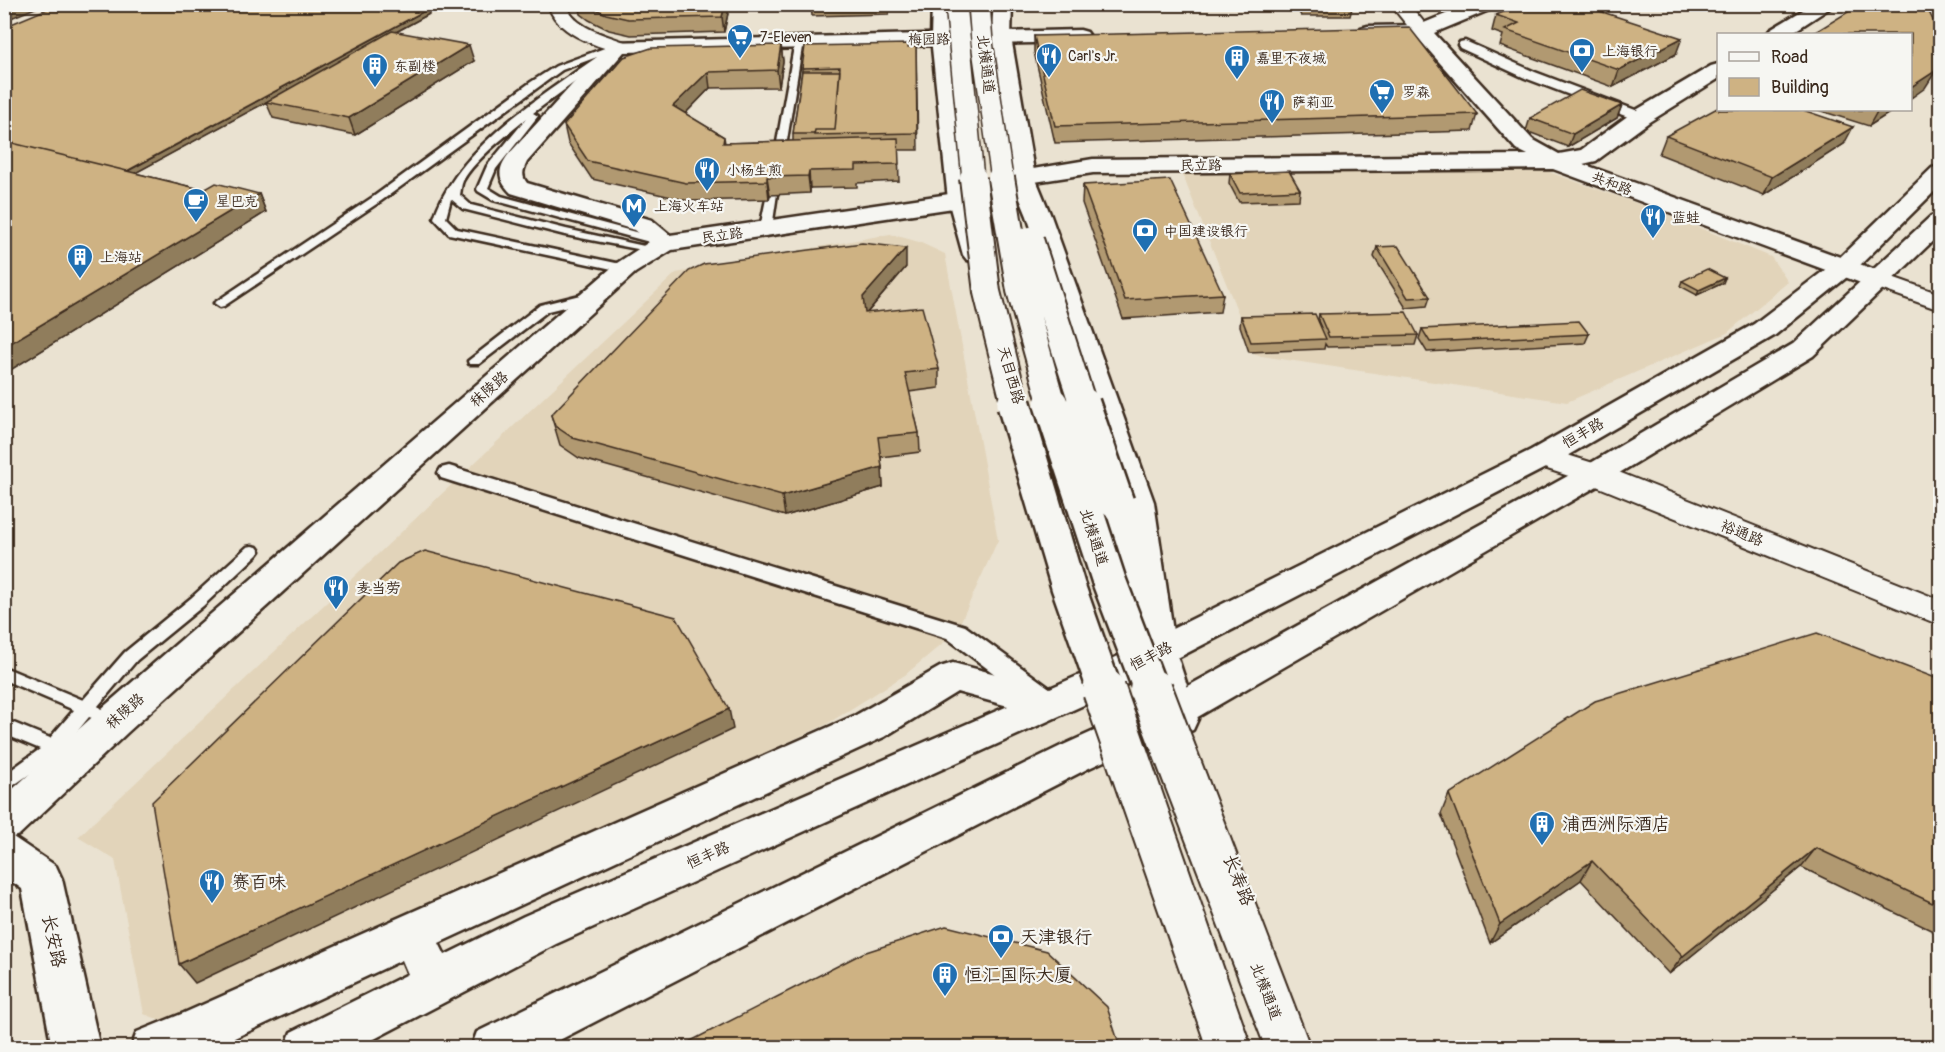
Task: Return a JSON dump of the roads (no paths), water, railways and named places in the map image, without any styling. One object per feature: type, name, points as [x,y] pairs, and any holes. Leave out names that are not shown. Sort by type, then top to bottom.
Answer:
[{"type":"main road","name":"天目西路","points":[[941,4],[941,38],[960,200],[1082,624],[1110,741]]},
{"type":"main road","name":"北横通道","points":[[956,4],[971,165],[987,292],[1020,428],[1068,586],[1229,1047]]},
{"type":"main road","name":"北横通道","points":[[979,4],[994,128],[1020,290],[1057,425],[1109,581],[1288,1047]]},
{"type":"main road","points":[[1004,4],[1001,37],[1023,177],[1013,203],[1103,507],[1158,652]]},
{"type":"main road","points":[[1350,32],[1422,31],[1487,4]]},
{"type":"main road","points":[[1779,33],[1827,4]]},
{"type":"main road","points":[[1936,4],[1941,6]]},
{"type":"main road","name":"共和路","points":[[1422,31],[1524,144],[1556,162],[1878,280]]},
{"type":"main road","name":"梅园路","points":[[618,46],[1094,36]]},
{"type":"main road","points":[[618,46],[516,160],[511,171],[512,181],[519,188],[643,225],[660,247]]},
{"type":"main road","name":"民立路","points":[[660,247],[766,228],[960,200],[1023,177],[1093,166],[1556,162],[1588,156],[1641,117],[1717,71]]},
{"type":"main road","points":[[994,128],[1047,297],[1117,503],[1176,711]]},
{"type":"main road","name":"恒丰路","points":[[308,1047],[540,930],[1095,684],[1542,457],[1764,330],[1843,268],[1941,173]]},
{"type":"main road","points":[[494,1047],[994,797],[1176,711],[1595,474],[1803,350],[1941,221]]},
{"type":"main road","name":"秣陵路","points":[[9,803],[64,752],[100,714],[626,268],[660,247]]},
{"type":"main road","points":[[154,1047],[195,1032],[870,726],[953,677],[1052,704]]},
{"type":"main road","name":"长寿路","points":[[1176,711],[1223,842],[1308,1047]]},
{"type":"main road","points":[[1110,741],[1150,874],[1210,1047]]},
{"type":"main road","name":"长安路","points":[[4,852],[41,879],[76,1047]]},
{"type":"main road","points":[[412,933],[435,984]]},
{"type":"street","points":[[557,4],[560,14],[572,26],[618,46]]},
{"type":"street","name":"共和路","points":[[1399,4],[1422,31]]},
{"type":"street","points":[[1465,45],[1530,75],[1641,117]]},
{"type":"street","points":[[1878,280],[1939,303]]},
{"type":"street","name":"裕通路","points":[[1542,457],[1595,474],[1941,613]]},
{"type":"street","points":[[449,473],[956,632],[1052,704]]},
{"type":"lane","points":[[779,159],[799,41]]},
{"type":"lane","points":[[618,46],[540,102],[460,174],[446,197],[440,218],[453,232],[626,268]]},
{"type":"lane","points":[[220,303],[376,199],[534,84],[559,69],[618,46]]},
{"type":"lane","points":[[540,102],[527,127],[485,175],[482,189],[497,198],[660,247]]},
{"type":"lane","points":[[456,183],[455,196],[468,207],[565,232],[660,247]]},
{"type":"lane","points":[[766,228],[772,194]]},
{"type":"lane","points":[[474,362],[544,308],[596,295]]},
{"type":"lane","points":[[4,673],[100,714],[130,656],[197,602],[252,551]]},
{"type":"lane","points":[[4,726],[64,752]]},
{"type":"place","name":"7-Eleven","points":[[740,60]]},
{"type":"place","name":"上海银行","points":[[1582,74]]},
{"type":"place","name":"Carl's Jr.","points":[[1049,79]]},
{"type":"place","name":"嘉里不夜城","points":[[1237,81]]},
{"type":"place","name":"东副楼","points":[[375,89]]},
{"type":"place","name":"罗森","points":[[1382,115]]},
{"type":"place","name":"萨莉亚","points":[[1272,125]]},
{"type":"place","name":"小杨生煎","points":[[707,193]]},
{"type":"place","name":"星巴克","points":[[196,224]]},
{"type":"place","name":"上海火车站","points":[[634,229]]},
{"type":"place","name":"蓝蛙","points":[[1653,240]]},
{"type":"place","name":"中国建设银行","points":[[1145,254]]},
{"type":"place","name":"上海站","points":[[80,280]]},
{"type":"place","name":"麦当劳","points":[[336,611]]},
{"type":"place","name":"浦西洲际酒店","points":[[1542,847]]},
{"type":"place","name":"赛百味","points":[[212,905]]},
{"type":"place","name":"天津银行","points":[[1001,960]]},
{"type":"place","name":"恒汇国际大厦","points":[[945,998]]}]
